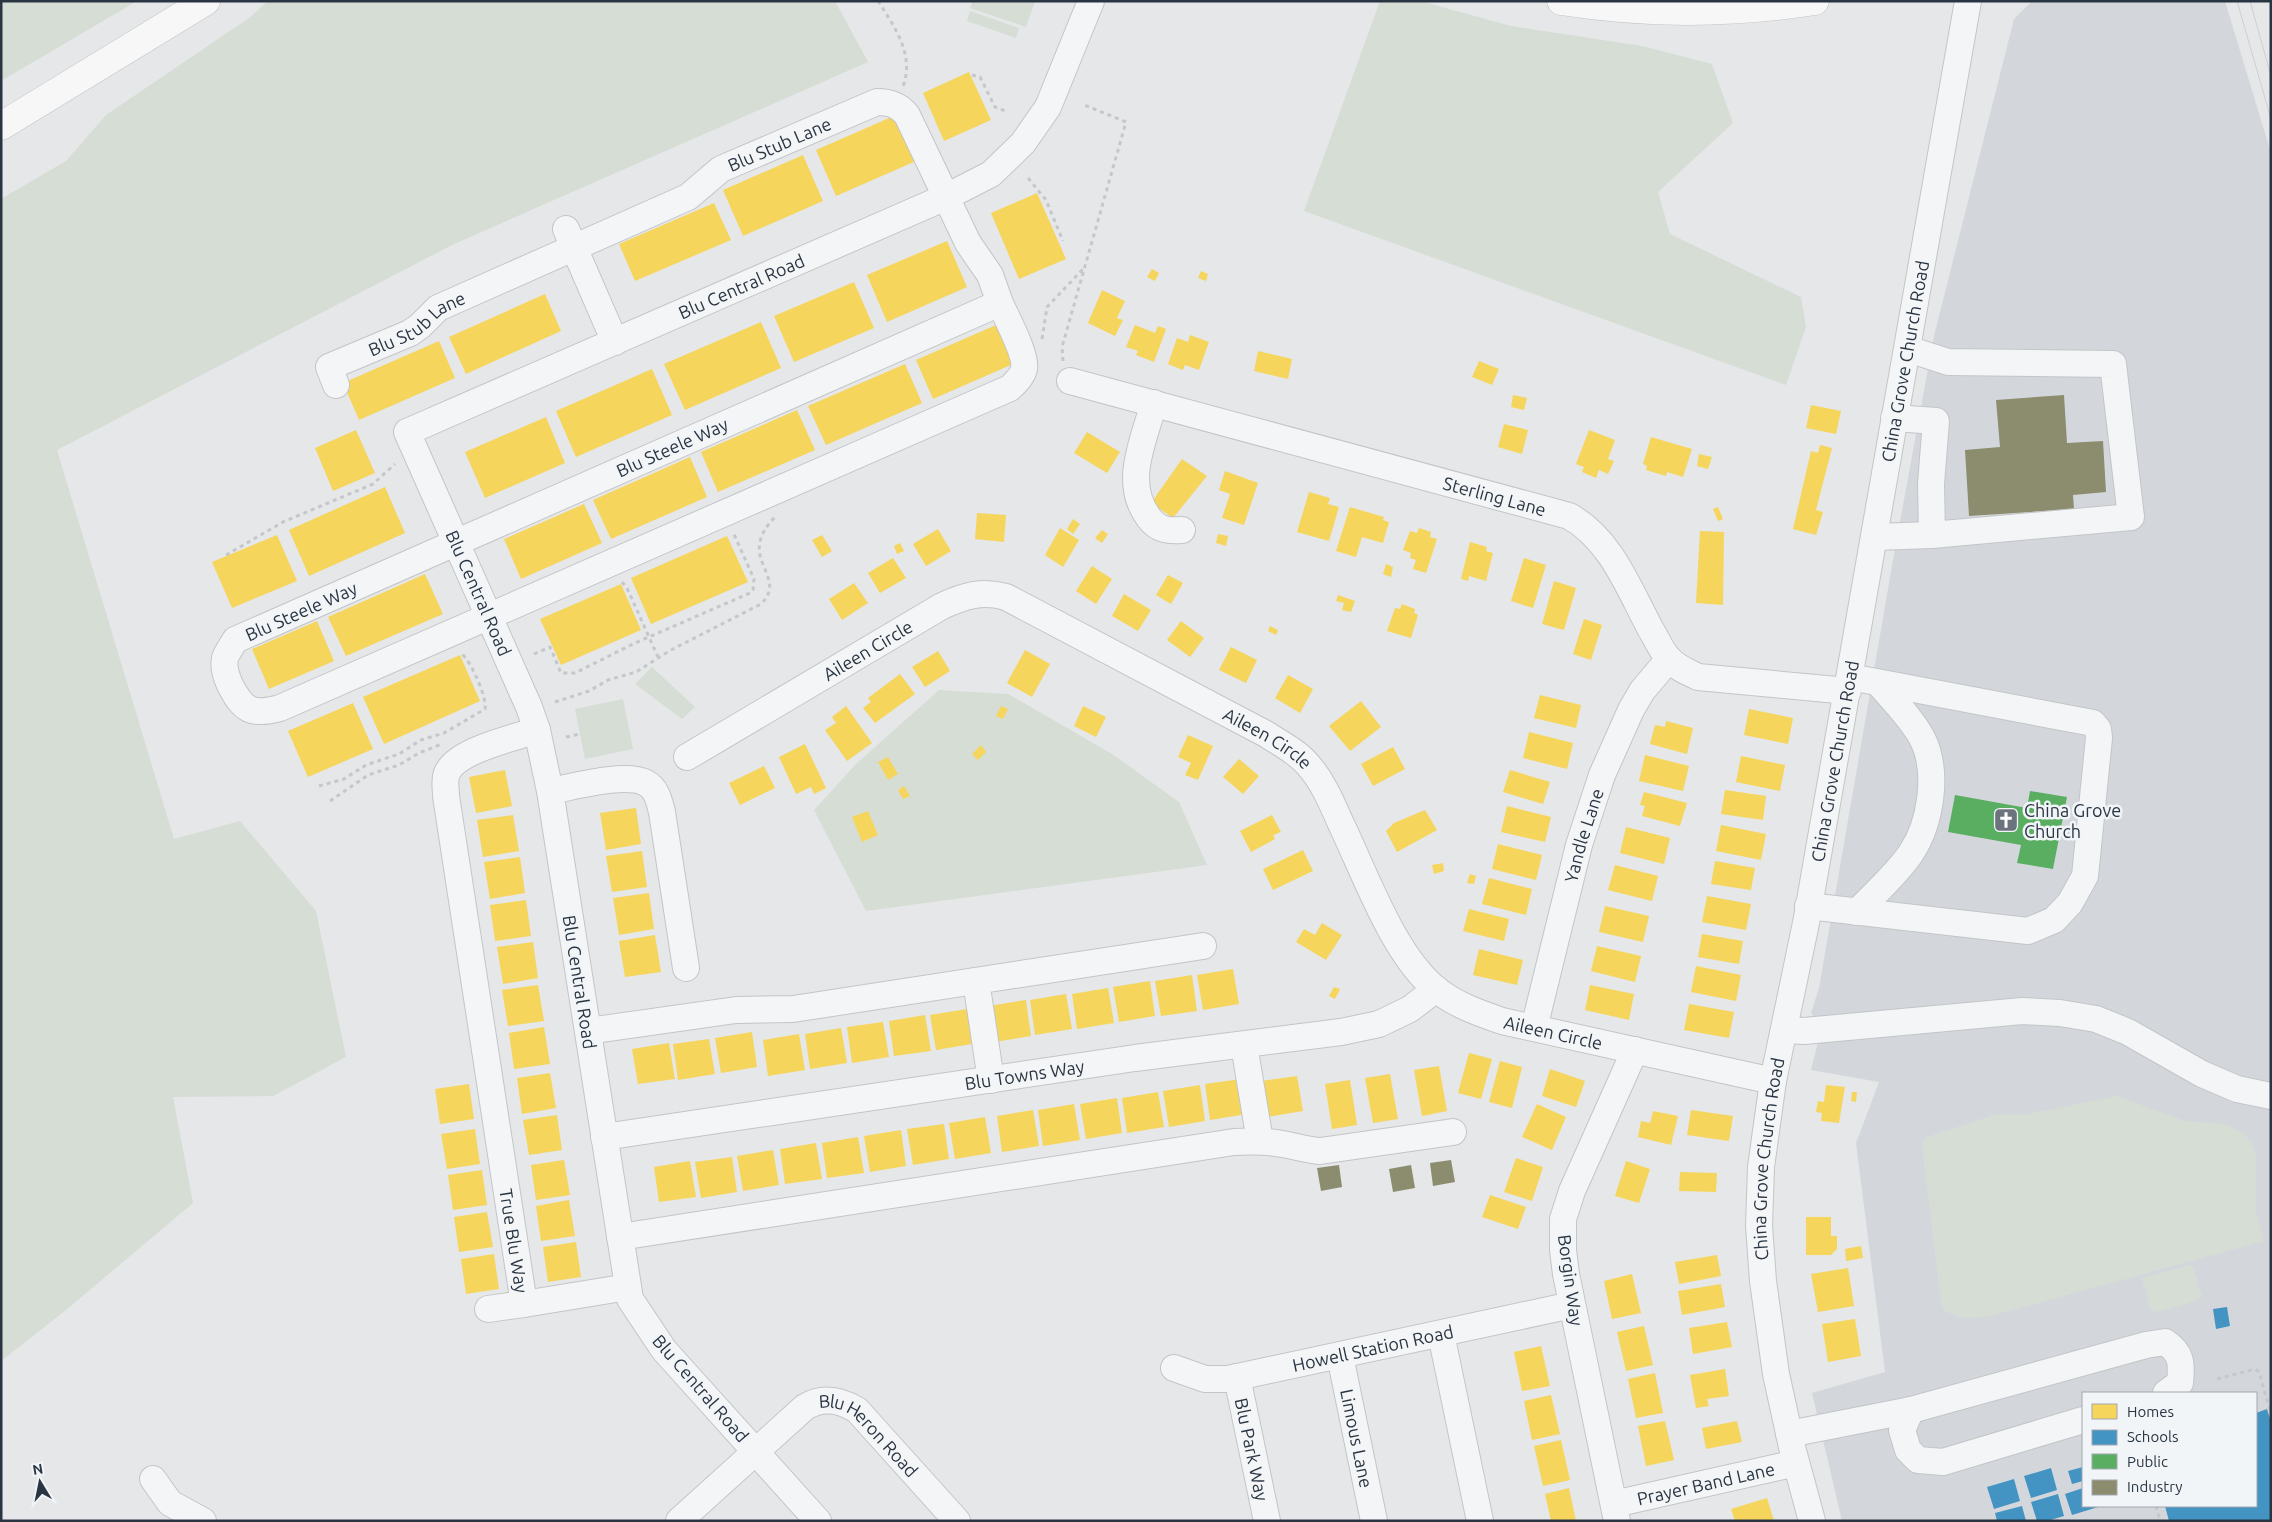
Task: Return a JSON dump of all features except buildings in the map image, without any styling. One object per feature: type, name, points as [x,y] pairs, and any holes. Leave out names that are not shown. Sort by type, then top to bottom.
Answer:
[{"type":"main road","points":[[1,126],[206,1]]},
{"type":"main road","points":[[1561,1],[1651,11],[1721,10],[1815,1]]},
{"type":"street","name":"Blu Central Road","points":[[818,1521],[664,1350],[630,1299],[550,791],[538,730],[407,432],[946,197],[991,174],[1023,143],[1048,107],[1091,1]]},
{"type":"street","name":"China Grove Church Road","points":[[1812,1521],[1796,1463],[1776,1374],[1763,1281],[1759,1226],[1761,1166],[1773,1081],[1849,684],[1968,1]]},
{"type":"street","name":"Blu Stub Lane","points":[[336,385],[329,367],[410,333],[438,308],[570,238],[688,197],[721,168],[877,102],[887,102],[895,105]]},
{"type":"street","points":[[488,615],[1010,388],[1020,378],[1024,368],[1022,355],[990,275],[968,243],[907,115],[902,108],[895,105]]},
{"type":"street","points":[[570,238],[615,342]]},
{"type":"street","name":"Blu Steele Way","points":[[488,615],[280,708],[266,712],[252,710],[240,704],[225,674],[225,657],[235,640],[1000,302]]},
{"type":"street","points":[[1875,537],[1932,535],[2131,517],[2113,364],[1948,362],[1908,349]]},
{"type":"street","name":"Sterling Lane","points":[[1068,373],[1154,403],[1569,516],[1585,525],[1596,535],[1608,552],[1669,659],[1679,668],[1698,677],[1879,684],[2026,712],[2072,717],[2093,723],[2098,729],[2096,778],[2085,876],[2070,904],[2054,920],[2028,931],[1857,912]]},
{"type":"street","points":[[1154,403],[1136,466],[1135,482],[1137,496],[1143,511],[1162,530],[1182,530]]},
{"type":"street","points":[[1894,418],[1936,421],[1931,484],[1932,535]]},
{"type":"street","name":"Aileen Circle","points":[[687,757],[942,606],[977,593],[992,593],[1006,597],[1266,734],[1292,750],[1308,765],[1331,802],[1406,958],[1436,990],[1475,1012],[1502,1021],[1773,1081]]},
{"type":"street","name":"Yandle Lane","points":[[1534,1028],[1579,845],[1602,775],[1631,710],[1642,691],[1669,659]]},
{"type":"street","points":[[1808,906],[1857,912],[1916,846],[1924,823],[1931,784],[1928,760],[1922,739],[1879,684]]},
{"type":"street","name":"True Blu Way","points":[[538,730],[476,751],[454,761],[446,774],[446,796],[524,1304],[628,1287]]},
{"type":"street","points":[[550,791],[629,778],[646,783],[656,792],[662,812],[686,968]]},
{"type":"street","points":[[588,1032],[736,1010],[794,1009],[1204,946]]},
{"type":"street","points":[[976,981],[991,1080]]},
{"type":"street","name":"Blu Towns Way","points":[[604,1138],[991,1080],[1342,1032],[1380,1024],[1410,1009],[1436,990]]},
{"type":"street","points":[[1784,1030],[1804,1031],[2022,1011],[2060,1013],[2096,1019],[2112,1025],[2211,1078],[2237,1089],[2271,1096]]},
{"type":"street","points":[[1244,1045],[1260,1141]]},
{"type":"street","name":"Borgin Way","points":[[1616,1512],[1562,1250],[1563,1219],[1572,1191],[1635,1050]]},
{"type":"street","points":[[620,1237],[1234,1142],[1260,1141],[1283,1144],[1304,1150],[1320,1151],[1454,1132]]},
{"type":"street","points":[[488,1310],[524,1304]]},
{"type":"street","name":"Howell Station Road","points":[[1174,1368],[1205,1380],[1237,1377],[1572,1305]]},
{"type":"street","points":[[1441,1334],[1480,1521]]},
{"type":"street","points":[[1789,1434],[1911,1410],[2146,1345],[2165,1342],[2176,1349],[2182,1365],[2180,1382],[2167,1392]]},
{"type":"street","name":"Limous Lane","points":[[1340,1356],[1374,1521]]},
{"type":"street","name":"Blu Park Way","points":[[1237,1377],[1267,1521]]},
{"type":"street","name":"Blu Heron Road","points":[[679,1521],[810,1404],[819,1400],[843,1402],[857,1410],[957,1521]]},
{"type":"street","points":[[1911,1410],[1902,1430],[1908,1450],[1918,1460],[1943,1462],[2082,1420]]},
{"type":"street","name":"Prayer Band Lane","points":[[1616,1512],[1796,1463]]},
{"type":"street","points":[[154,1479],[170,1502],[178,1509],[202,1521]]},
{"type":"path","points":[[878,1],[904,48],[907,64],[905,80],[895,105]]},
{"type":"path","points":[[972,75],[980,77],[995,107],[1008,112]]},
{"type":"path","points":[[1068,373],[1062,360],[1062,347],[1126,122],[1082,104]]},
{"type":"path","points":[[1028,178],[1046,200],[1063,241]]},
{"type":"path","points":[[1042,343],[1047,307],[1084,268]]},
{"type":"path","points":[[226,555],[283,522],[373,484],[395,464]]},
{"type":"path","points":[[555,702],[589,691],[608,680],[636,672],[658,657],[761,604],[768,597],[769,580],[758,546],[764,528],[780,512]]},
{"type":"path","points":[[761,521],[764,528]]},
{"type":"path","points":[[534,654],[550,647],[561,673],[569,674],[649,636],[754,590],[754,579],[735,538],[733,525]]},
{"type":"path","points":[[619,578],[627,588],[658,657]]},
{"type":"path","points":[[319,786],[344,779],[366,765],[399,754],[421,740],[444,733],[485,709],[485,698],[467,660],[458,651]]},
{"type":"path","points":[[566,737],[580,734]]},
{"type":"path","points":[[330,801],[368,775],[399,765],[419,753],[446,743]]},
{"type":"path","points":[[2217,1379],[2255,1369],[2259,1372],[2271,1414]]},
{"type":"path","points":[[2156,1507],[2160,1521]]},
{"type":"shaded area","points":[[1,1],[137,1],[1,81]]},
{"type":"shaded area","points":[[268,1],[835,1],[868,62],[452,245],[57,450],[174,839],[240,821],[316,911],[346,1057],[273,1096],[173,1097],[193,1203],[66,1310],[1,1361],[1,199],[66,161],[106,115],[249,18]]},
{"type":"shaded area","points":[[973,1],[1035,1],[1026,27],[970,8]]},
{"type":"shaded area","points":[[1380,1],[1420,1],[1511,26],[1642,46],[1712,64],[1733,123],[1658,192],[1670,234],[1801,297],[1806,327],[1786,385],[1304,211]]},
{"type":"shaded area","points":[[2032,1],[2225,1],[2271,153],[2271,1521],[1842,1521],[1812,1393],[1885,1372],[1856,1143],[1879,1082],[1811,1070],[1822,1026],[1811,1013],[1819,988],[1934,336],[2014,19]]},
{"type":"shaded area","points":[[970,11],[1019,28],[1016,38],[967,21]]},
{"type":"shaded area","points":[[652,667],[695,707],[682,719],[635,684]]},
{"type":"shaded area","points":[[939,690],[1008,694],[1112,754],[1179,802],[1207,865],[866,911],[814,810],[857,763]]},
{"type":"shaded area","points":[[623,699],[633,749],[585,759],[575,709]]},
{"type":"shaded area","points":[[2117,1096],[2185,1121],[2225,1124],[2242,1132],[2252,1143],[2256,1155],[2256,1211],[2264,1241],[1991,1316],[1962,1318],[1945,1311],[1941,1304],[1922,1144],[1924,1138],[1994,1115],[2023,1115]]},
{"type":"shaded area","points":[[2190,1265],[2193,1267],[2202,1296],[2199,1300],[2157,1312],[2150,1309],[2142,1278]]},
{"type":"tram line","points":[[2237,1],[2271,119]]},
{"type":"tram line","points":[[2250,1],[2271,76]]},
{"type":"place","name":"China Grove Church","points":[[2006,820]]}]
